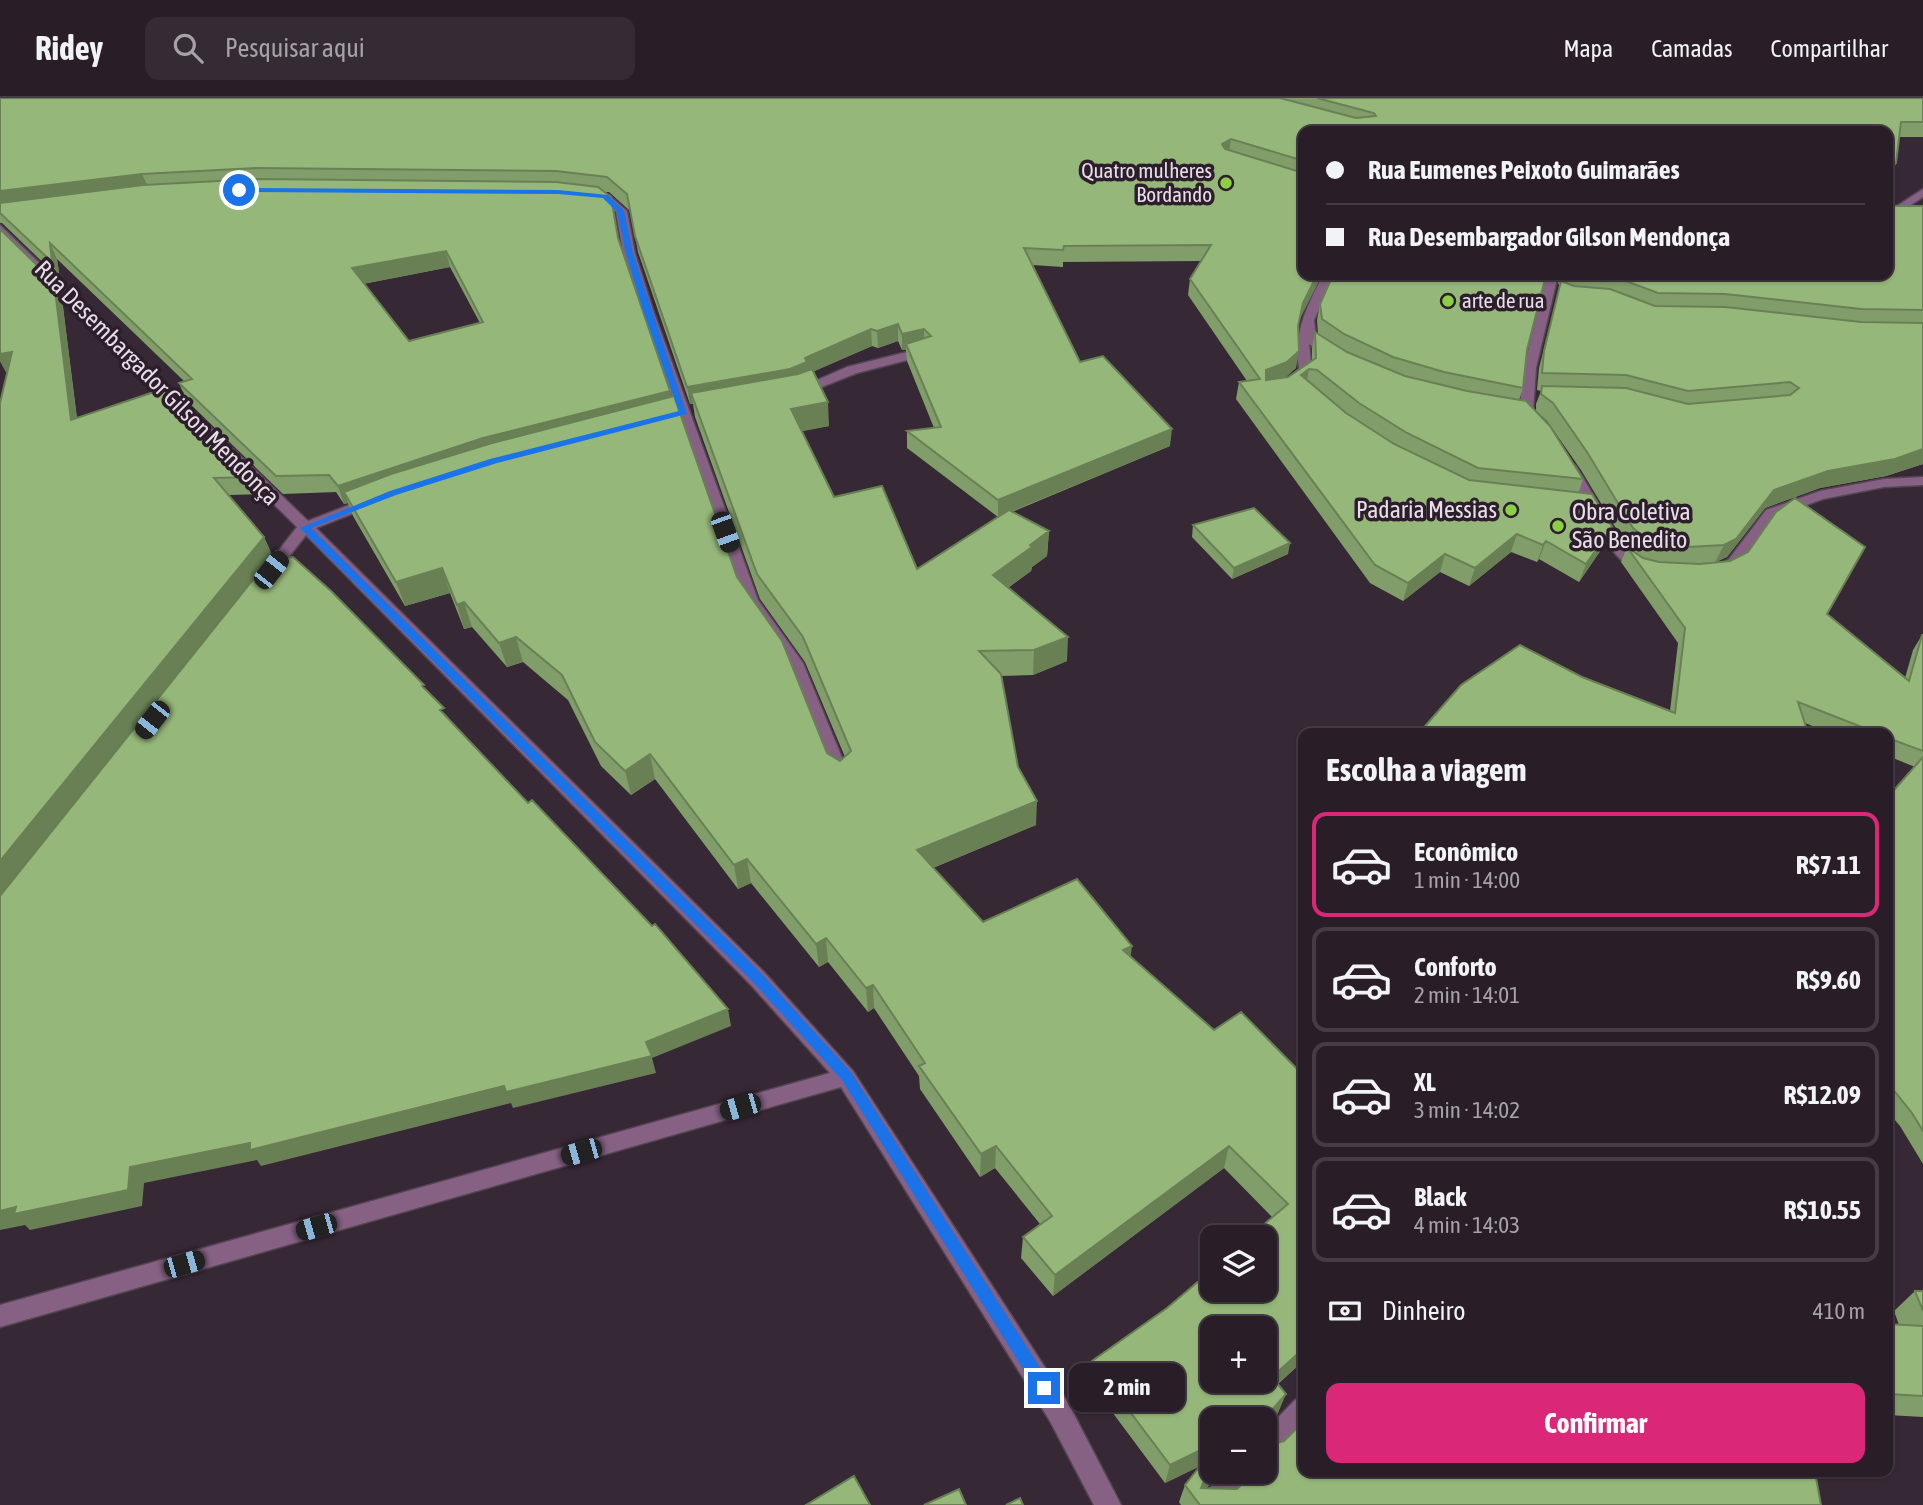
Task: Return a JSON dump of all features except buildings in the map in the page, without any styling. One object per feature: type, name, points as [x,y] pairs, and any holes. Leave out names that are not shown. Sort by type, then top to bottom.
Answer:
[{"type":"street","points":[[582,194],[605,197],[621,211],[629,253],[647,310],[751,601],[795,663],[841,777]]},
{"type":"street","points":[[1893,214],[1920,196]]},
{"type":"street","name":"Rua Desembargador Gilson Mendonça","points":[[0,228],[748,968],[846,1076],[1059,1412],[1108,1505]]},
{"type":"street","points":[[1280,388],[1290,384],[1306,370],[1301,343],[1308,320],[1327,280]]},
{"type":"street","points":[[1544,431],[1520,412],[1528,395],[1530,368],[1553,284]]},
{"type":"street","points":[[1308,320],[1310,338],[1344,364]]},
{"type":"street","points":[[783,394],[852,370],[923,352]]},
{"type":"street","points":[[1528,395],[1547,398]]},
{"type":"street","points":[[1556,449],[1618,550],[1641,568],[1654,570]]},
{"type":"street","points":[[1706,571],[1719,570],[1734,562],[1772,513],[1820,495],[1884,483],[1923,481]]},
{"type":"street","points":[[1884,483],[1923,492]]},
{"type":"street","points":[[254,592],[304,528],[393,493]]},
{"type":"street","points":[[1568,502],[1592,505]]},
{"type":"street","points":[[0,1316],[846,1076]]},
{"type":"street","points":[[1277,1437],[1298,1415]]},
{"type":"street","points":[[1211,1505],[1231,1484]]},
{"type":"place","name":"Quatro mulheres Bordando","points":[[1226,183]]},
{"type":"place","name":"arte de rua","points":[[1448,301]]},
{"type":"place","name":"Padaria Messias","points":[[1511,510]]},
{"type":"place","name":"Obra Coletiva São Benedito","points":[[1558,526]]},
{"type":"route","points":[[239,190],[558,192],[605,197],[621,211],[629,253],[684,412],[494,461],[393,493],[304,528],[360,580],[757,978],[846,1076],[1044,1388]]}]
